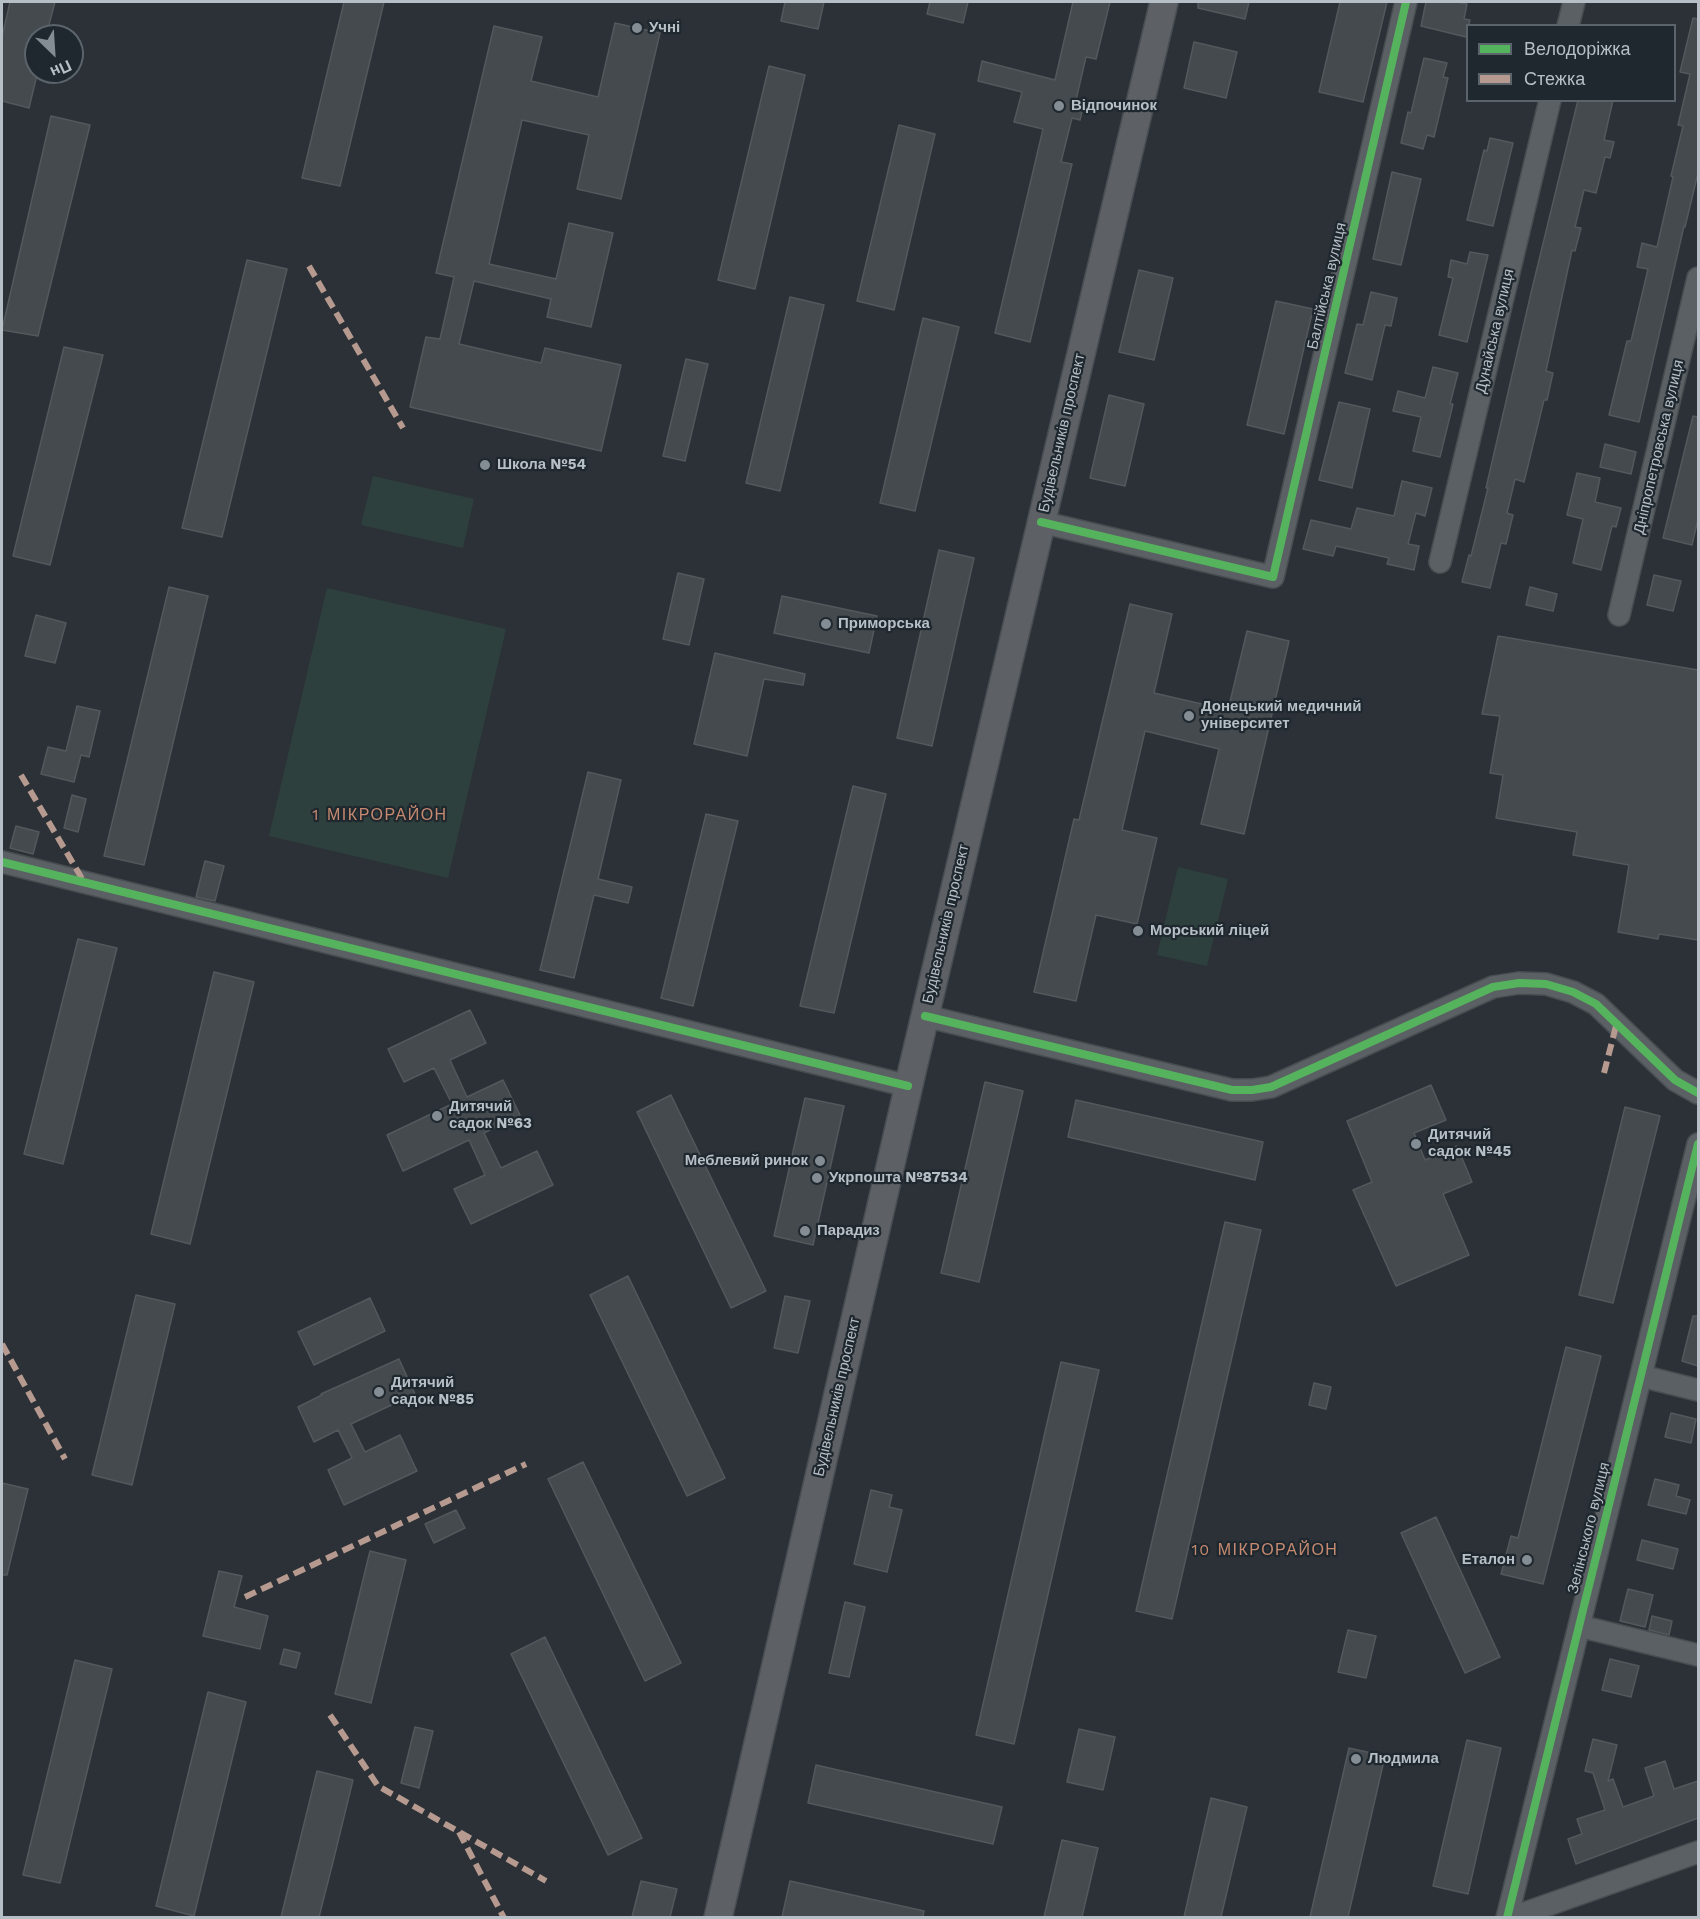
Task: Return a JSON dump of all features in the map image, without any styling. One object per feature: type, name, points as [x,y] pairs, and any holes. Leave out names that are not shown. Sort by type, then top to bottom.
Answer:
[{"type":"main road","name":"Будівельників проспект","points":[[718,1917],[908,1086],[1164,2]]},
{"type":"street","name":"Балтійська вулиця","points":[[1041,522],[1273,577],[1406,2]]},
{"type":"street","points":[[1568,24],[1574,2]]},
{"type":"street","name":"Дунайська вулиця","points":[[1440,562],[1550,102]]},
{"type":"street","name":"Дніпропетровська вулиця","points":[[1619,615],[1698,278]]},
{"type":"street","points":[[2,862],[908,1086]]},
{"type":"street","points":[[925,1016],[1232,1090],[1252,1090],[1270,1087],[1493,987],[1520,983],[1546,984],[1573,992],[1596,1004],[1676,1080],[1698,1093]]},
{"type":"street","name":"Зелінського вулиця","points":[[1509,1917],[1698,1144]]},
{"type":"street","points":[[1641,1376],[1698,1390]]},
{"type":"street","points":[[1579,1626],[1698,1655]]},
{"type":"street","points":[[1509,1917],[1698,1852]]},
{"type":"shaded area","points":[[373,476],[474,499],[463,548],[361,525]]},
{"type":"shaded area","points":[[327,588],[506,629],[448,878],[269,836]]},
{"type":"shaded area","points":[[1178,867],[1228,879],[1207,966],[1157,955]]},
{"type":"building","points":[[10,2],[55,2],[49,24],[24,24],[24,84],[35,84],[29,108],[2,101],[2,37]]},
{"type":"building","points":[[344,2],[384,2],[340,186],[302,178]]},
{"type":"building","points":[[785,2],[824,2],[818,29],[781,21]]},
{"type":"building","points":[[930,2],[968,2],[963,23],[927,14]]},
{"type":"building","points":[[1073,2],[1110,2],[1096,59],[1086,57],[1076,100],[1084,103],[1080,120],[1072,118],[1061,162],[1072,164],[1030,342],[995,333],[1043,129],[1014,122],[1022,92],[978,81],[982,61],[1055,80]]},
{"type":"building","points":[[1198,2],[1249,2],[1245,19],[1198,8]]},
{"type":"building","points":[[1340,2],[1387,2],[1363,102],[1319,92]]},
{"type":"building","points":[[1426,2],[1467,4],[1464,19],[1470,20],[1469,24],[1466,24],[1466,37],[1421,26]]},
{"type":"building","points":[[1693,18],[1698,19],[1698,173],[1639,422],[1609,415],[1627,341],[1631,341],[1648,269],[1637,267],[1642,243],[1657,247],[1673,177],[1671,176],[1683,126],[1678,125],[1690,74],[1680,72]]},
{"type":"building","points":[[615,23],[660,33],[621,199],[577,189],[589,135],[522,120],[489,264],[556,279],[569,223],[613,233],[591,327],[547,317],[551,299],[474,281],[459,344],[541,363],[545,348],[621,365],[601,451],[410,407],[426,337],[440,339],[454,277],[436,273],[494,26],[542,37],[531,81],[598,97]]},
{"type":"building","points":[[1194,42],[1237,52],[1226,98],[1184,88]]},
{"type":"building","points":[[1424,58],[1447,63],[1443,77],[1448,78],[1434,137],[1427,135],[1423,149],[1401,143],[1408,112],[1411,113]]},
{"type":"building","points":[[769,66],[805,75],[755,289],[718,280]]},
{"type":"building","points":[[1578,102],[1613,102],[1604,140],[1614,142],[1610,158],[1605,157],[1596,193],[1584,190],[1575,227],[1581,228],[1575,251],[1572,250],[1546,371],[1553,373],[1547,400],[1544,400],[1524,482],[1515,479],[1507,513],[1513,515],[1506,544],[1501,543],[1490,588],[1462,582],[1488,488],[1486,488]]},
{"type":"building","points":[[51,116],[90,125],[38,336],[2,330]]},
{"type":"building","points":[[899,125],[935,134],[894,310],[857,301]]},
{"type":"building","points":[[1490,138],[1513,143],[1493,226],[1467,220],[1484,150],[1487,151]]},
{"type":"building","points":[[1392,172],[1421,179],[1401,265],[1373,259]]},
{"type":"building","points":[[1470,252],[1488,255],[1467,342],[1439,335],[1453,278],[1448,277],[1451,260],[1467,264]]},
{"type":"building","points":[[247,260],[287,269],[222,537],[182,528]]},
{"type":"building","points":[[1139,270],[1173,278],[1154,360],[1119,352]]},
{"type":"building","points":[[1371,292],[1397,298],[1391,326],[1385,325],[1372,380],[1345,373],[1357,324],[1363,325]]},
{"type":"building","points":[[790,297],[824,305],[780,491],[746,483]]},
{"type":"building","points":[[1276,301],[1313,309],[1284,434],[1247,425]]},
{"type":"building","points":[[923,318],[959,327],[915,511],[880,503]]},
{"type":"building","points":[[64,347],[103,355],[50,565],[13,556]]},
{"type":"building","points":[[686,359],[708,364],[685,461],[663,456]]},
{"type":"building","points":[[1433,367],[1458,373],[1440,457],[1413,451],[1421,417],[1393,411],[1398,391],[1425,398]]},
{"type":"building","points":[[1109,395],[1144,404],[1125,486],[1090,478]]},
{"type":"building","points":[[1339,402],[1370,409],[1352,488],[1319,480]]},
{"type":"building","points":[[1693,416],[1698,417],[1698,519],[1692,545],[1663,538]]},
{"type":"building","points":[[1605,444],[1636,452],[1631,474],[1600,467]]},
{"type":"building","points":[[1577,473],[1600,478],[1595,502],[1621,508],[1616,527],[1612,526],[1601,570],[1573,563],[1583,519],[1567,515]]},
{"type":"building","points":[[1402,481],[1432,488],[1425,516],[1416,513],[1408,544],[1419,546],[1414,570],[1387,564],[1389,558],[1336,546],[1333,556],[1303,549],[1311,520],[1351,529],[1357,508],[1394,516]]},
{"type":"building","points":[[939,550],[974,558],[932,746],[897,738]]},
{"type":"building","points":[[678,573],[704,579],[689,645],[663,639]]},
{"type":"building","points":[[1654,575],[1681,581],[1673,611],[1647,605]]},
{"type":"building","points":[[169,587],[208,596],[144,865],[104,856]]},
{"type":"building","points":[[1530,587],[1557,594],[1553,611],[1526,605]]},
{"type":"building","points":[[782,596],[877,616],[869,653],[774,633]]},
{"type":"building","points":[[1130,604],[1172,614],[1154,693],[1228,710],[1247,631],[1289,641],[1244,834],[1201,824],[1219,749],[1145,731],[1122,830],[1157,838],[1137,924],[1096,915],[1076,1001],[1034,992],[1074,819],[1079,820]]},
{"type":"building","points":[[36,615],[66,623],[55,663],[25,656]]},
{"type":"building","points":[[1498,636],[1698,670],[1698,940],[1659,934],[1658,939],[1618,932],[1629,865],[1573,855],[1577,832],[1496,818],[1503,775],[1490,773],[1500,716],[1482,714]]},
{"type":"building","points":[[715,653],[805,674],[803,685],[764,679],[747,756],[694,744]]},
{"type":"building","points":[[77,706],[100,711],[89,757],[81,755],[74,782],[41,774],[48,747],[66,751]]},
{"type":"building","points":[[588,772],[621,780],[598,879],[632,887],[628,903],[594,895],[574,978],[540,970]]},
{"type":"building","points":[[853,786],[886,794],[834,1013],[800,1006]]},
{"type":"building","points":[[72,795],[86,799],[78,832],[64,828]]},
{"type":"building","points":[[706,814],[738,821],[693,1006],[661,998]]},
{"type":"building","points":[[16,826],[39,832],[33,854],[10,848]]},
{"type":"building","points":[[205,861],[224,866],[215,901],[196,897]]},
{"type":"building","points":[[78,939],[117,948],[63,1164],[24,1154]]},
{"type":"building","points":[[214,972],[254,982],[190,1244],[151,1234]]},
{"type":"building","points":[[470,1010],[486,1043],[450,1060],[467,1097],[503,1080],[520,1115],[484,1133],[501,1168],[537,1151],[553,1185],[471,1224],[454,1189],[485,1175],[469,1140],[403,1171],[387,1135],[452,1104],[434,1068],[404,1082],[388,1049]]},
{"type":"building","points":[[985,1082],[1023,1091],[979,1282],[941,1273]]},
{"type":"building","points":[[1431,1085],[1446,1120],[1414,1133],[1425,1160],[1457,1146],[1472,1182],[1443,1194],[1469,1255],[1396,1286],[1353,1190],[1372,1182],[1347,1121]]},
{"type":"building","points":[[671,1095],[766,1291],[731,1308],[637,1112]]},
{"type":"building","points":[[805,1098],[844,1106],[813,1245],[774,1236]]},
{"type":"building","points":[[1076,1100],[1263,1142],[1255,1180],[1068,1137]]},
{"type":"building","points":[[1625,1107],[1660,1116],[1613,1303],[1579,1295]]},
{"type":"building","points":[[1225,1222],[1261,1230],[1172,1619],[1136,1611]]},
{"type":"building","points":[[628,1276],[725,1478],[687,1496],[590,1295]]},
{"type":"building","points":[[136,1295],[175,1304],[132,1485],[92,1475]]},
{"type":"building","points":[[785,1296],[810,1301],[798,1353],[774,1348]]},
{"type":"building","points":[[370,1298],[385,1331],[314,1365],[298,1332]]},
{"type":"building","points":[[1693,1316],[1698,1316],[1698,1366],[1682,1361]]},
{"type":"building","points":[[1566,1347],[1601,1356],[1543,1584],[1501,1574],[1511,1536],[1518,1538]]},
{"type":"building","points":[[399,1359],[415,1394],[351,1424],[365,1452],[400,1435],[417,1471],[344,1505],[328,1470],[352,1458],[338,1430],[314,1442],[298,1407],[321,1394]]},
{"type":"building","points":[[1061,1362],[1099,1370],[1014,1744],[976,1735]]},
{"type":"building","points":[[1314,1383],[1331,1387],[1326,1409],[1309,1405]]},
{"type":"building","points":[[1671,1413],[1696,1419],[1691,1443],[1665,1437]]},
{"type":"building","points":[[583,1462],[681,1663],[645,1681],[548,1479]]},
{"type":"building","points":[[1655,1479],[1679,1485],[1676,1496],[1690,1500],[1686,1514],[1648,1505]]},
{"type":"building","points":[[2,1483],[28,1489],[7,1575],[2,1575]]},
{"type":"building","points":[[871,1490],[892,1495],[889,1507],[902,1510],[887,1572],[854,1564]]},
{"type":"building","points":[[456,1510],[465,1528],[434,1543],[425,1524]]},
{"type":"building","points":[[1436,1517],[1500,1657],[1465,1673],[1401,1533]]},
{"type":"building","points":[[1642,1540],[1678,1549],[1673,1569],[1637,1560]]},
{"type":"building","points":[[370,1551],[406,1560],[371,1703],[335,1694]]},
{"type":"building","points":[[219,1571],[242,1576],[234,1607],[268,1616],[260,1649],[203,1636]]},
{"type":"building","points":[[1628,1589],[1653,1595],[1645,1627],[1620,1621]]},
{"type":"building","points":[[845,1602],[865,1607],[849,1677],[829,1673]]},
{"type":"building","points":[[1652,1616],[1672,1621],[1669,1635],[1649,1630]]},
{"type":"building","points":[[1348,1630],[1376,1636],[1366,1678],[1338,1672]]},
{"type":"building","points":[[545,1637],[642,1838],[608,1855],[511,1654]]},
{"type":"building","points":[[284,1649],[300,1653],[296,1668],[280,1664]]},
{"type":"building","points":[[1610,1659],[1639,1666],[1631,1697],[1602,1690]]},
{"type":"building","points":[[75,1660],[112,1669],[60,1883],[23,1875]]},
{"type":"building","points":[[208,1692],[246,1702],[194,1916],[156,1906]]},
{"type":"building","points":[[415,1727],[433,1731],[419,1788],[401,1783]]},
{"type":"building","points":[[1079,1729],[1115,1737],[1103,1790],[1067,1782]]},
{"type":"building","points":[[1593,1739],[1617,1745],[1608,1781],[1613,1779],[1623,1807],[1654,1796],[1645,1768],[1665,1761],[1674,1789],[1698,1781],[1698,1818],[1576,1864],[1568,1839],[1582,1834],[1577,1819],[1605,1810],[1593,1773],[1585,1771]]},
{"type":"building","points":[[1467,1740],[1501,1748],[1468,1894],[1433,1886]]},
{"type":"building","points":[[1349,1748],[1385,1756],[1348,1917],[1310,1917]]},
{"type":"building","points":[[816,1765],[1002,1807],[993,1844],[808,1803]]},
{"type":"building","points":[[317,1771],[353,1780],[333,1862],[319,1917],[281,1917]]},
{"type":"building","points":[[1211,1798],[1247,1807],[1221,1917],[1184,1917]]},
{"type":"building","points":[[1062,1840],[1098,1848],[1082,1917],[1044,1917]]},
{"type":"building","points":[[641,1881],[677,1889],[670,1917],[632,1917]]},
{"type":"building","points":[[790,1881],[924,1911],[923,1917],[782,1917]]},
{"type":"marked path","points":[[309,266],[403,428]]},
{"type":"marked path","points":[[21,775],[84,882]]},
{"type":"marked path","points":[[1604,1073],[1617,1022]]},
{"type":"marked path","points":[[2,1344],[65,1459]]},
{"type":"marked path","points":[[245,1597],[526,1464]]},
{"type":"marked path","points":[[330,1715],[378,1786],[546,1881]]},
{"type":"marked path","points":[[459,1832],[504,1918]]},
{"type":"cycle path","points":[[1041,522],[1273,577],[1406,2]]},
{"type":"cycle path","points":[[2,862],[908,1086]]},
{"type":"cycle path","points":[[925,1016],[1232,1090],[1252,1090],[1271,1087],[1493,987],[1519,983],[1546,984],[1573,992],[1596,1004],[1675,1080],[1698,1093]]},
{"type":"cycle path","points":[[1507,1918],[1698,1144]]},
{"type":"place","name":"Учні","points":[[637,28]]},
{"type":"place","name":"Відпочинок","points":[[1059,106]]},
{"type":"place","name":"Школа №54","points":[[485,465]]},
{"type":"place","name":"Приморська","points":[[826,624]]},
{"type":"place","name":"Донецький медичний університет","points":[[1189,716]]},
{"type":"place","name":"Морський ліцей","points":[[1138,931]]},
{"type":"place","name":"Дитячий садок №63","points":[[437,1116]]},
{"type":"place","name":"Дитячий садок №45","points":[[1416,1144]]},
{"type":"place","name":"Меблевий ринок","points":[[820,1161]]},
{"type":"place","name":"Укрпошта №87534","points":[[817,1178]]},
{"type":"place","name":"Парадиз","points":[[805,1231]]},
{"type":"place","name":"Дитячий садок №85","points":[[379,1392]]},
{"type":"place","name":"Еталон","points":[[1527,1560]]},
{"type":"place","name":"Людмила","points":[[1356,1759]]},
{"type":"district","name":"1 МІКРОРАЙОН","points":[[380,815]]},
{"type":"district","name":"10 МІКРОРАЙОН","points":[[1265,1550]]}]
